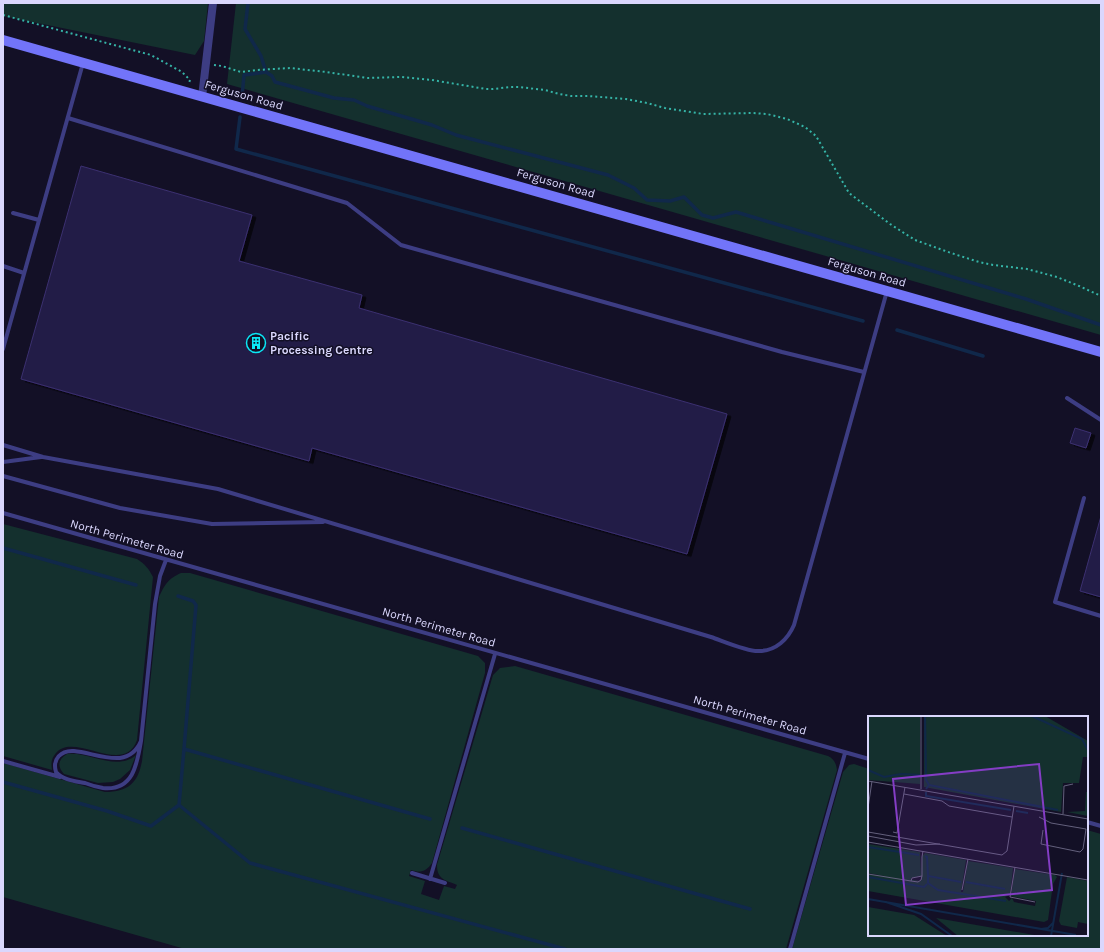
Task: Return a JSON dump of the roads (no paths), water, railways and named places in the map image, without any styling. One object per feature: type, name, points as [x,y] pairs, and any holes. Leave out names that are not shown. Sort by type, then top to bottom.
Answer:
[{"type":"street","points":[[202,97],[213,3]]},
{"type":"street","name":"Ferguson Road","points":[[3,40],[1101,352]]},
{"type":"lane","points":[[3,349],[83,63]]},
{"type":"lane","points":[[68,118],[347,203],[401,245],[768,348],[864,372]]},
{"type":"lane","points":[[13,213],[39,220]]},
{"type":"lane","points":[[3,266],[24,272]]},
{"type":"lane","points":[[3,445],[43,457],[218,489],[760,652],[779,645],[787,638],[794,625],[887,291]]},
{"type":"lane","points":[[1067,398],[1101,420]]},
{"type":"lane","points":[[3,462],[43,457]]},
{"type":"lane","points":[[3,476],[120,508],[212,524],[326,522]]},
{"type":"lane","points":[[1084,498],[1055,602],[1101,616]]},
{"type":"lane","name":"North Perimeter Road","points":[[3,514],[868,760]]},
{"type":"lane","points":[[3,761],[108,788],[120,785],[130,778],[134,773],[141,742],[155,604],[160,576],[166,560]]},
{"type":"lane","points":[[430,879],[495,654]]},
{"type":"lane","points":[[63,777],[56,772],[55,763],[59,755],[63,752],[74,751],[109,758],[122,758],[135,751],[141,742]]},
{"type":"lane","points":[[790,949],[845,752]]},
{"type":"lane","points":[[1088,822],[1101,826]]},
{"type":"lane","points":[[412,873],[445,883]]},
{"type":"waterway","points":[[242,97],[244,75],[266,72],[261,56],[245,29],[248,3]]},
{"type":"waterway","points":[[266,72],[272,76],[275,82],[334,98],[354,100],[367,106],[432,125],[456,135],[608,175],[634,188],[647,200],[670,201],[684,197],[702,215],[713,218],[736,212],[1026,299],[1101,325]]},
{"type":"waterway","points":[[240,117],[236,149],[863,321]]},
{"type":"waterway","points":[[897,330],[983,356]]},
{"type":"waterway","points":[[3,548],[136,585]]},
{"type":"waterway","points":[[178,596],[193,601],[196,605],[184,749],[430,819]]},
{"type":"waterway","points":[[184,749],[179,805],[250,863],[565,949]]},
{"type":"waterway","points":[[3,782],[107,811],[151,826],[179,805]]},
{"type":"waterway","points":[[462,828],[750,909]]},
{"type":"place","name":"Pacific Processing Centre","points":[[256,343]]}]
